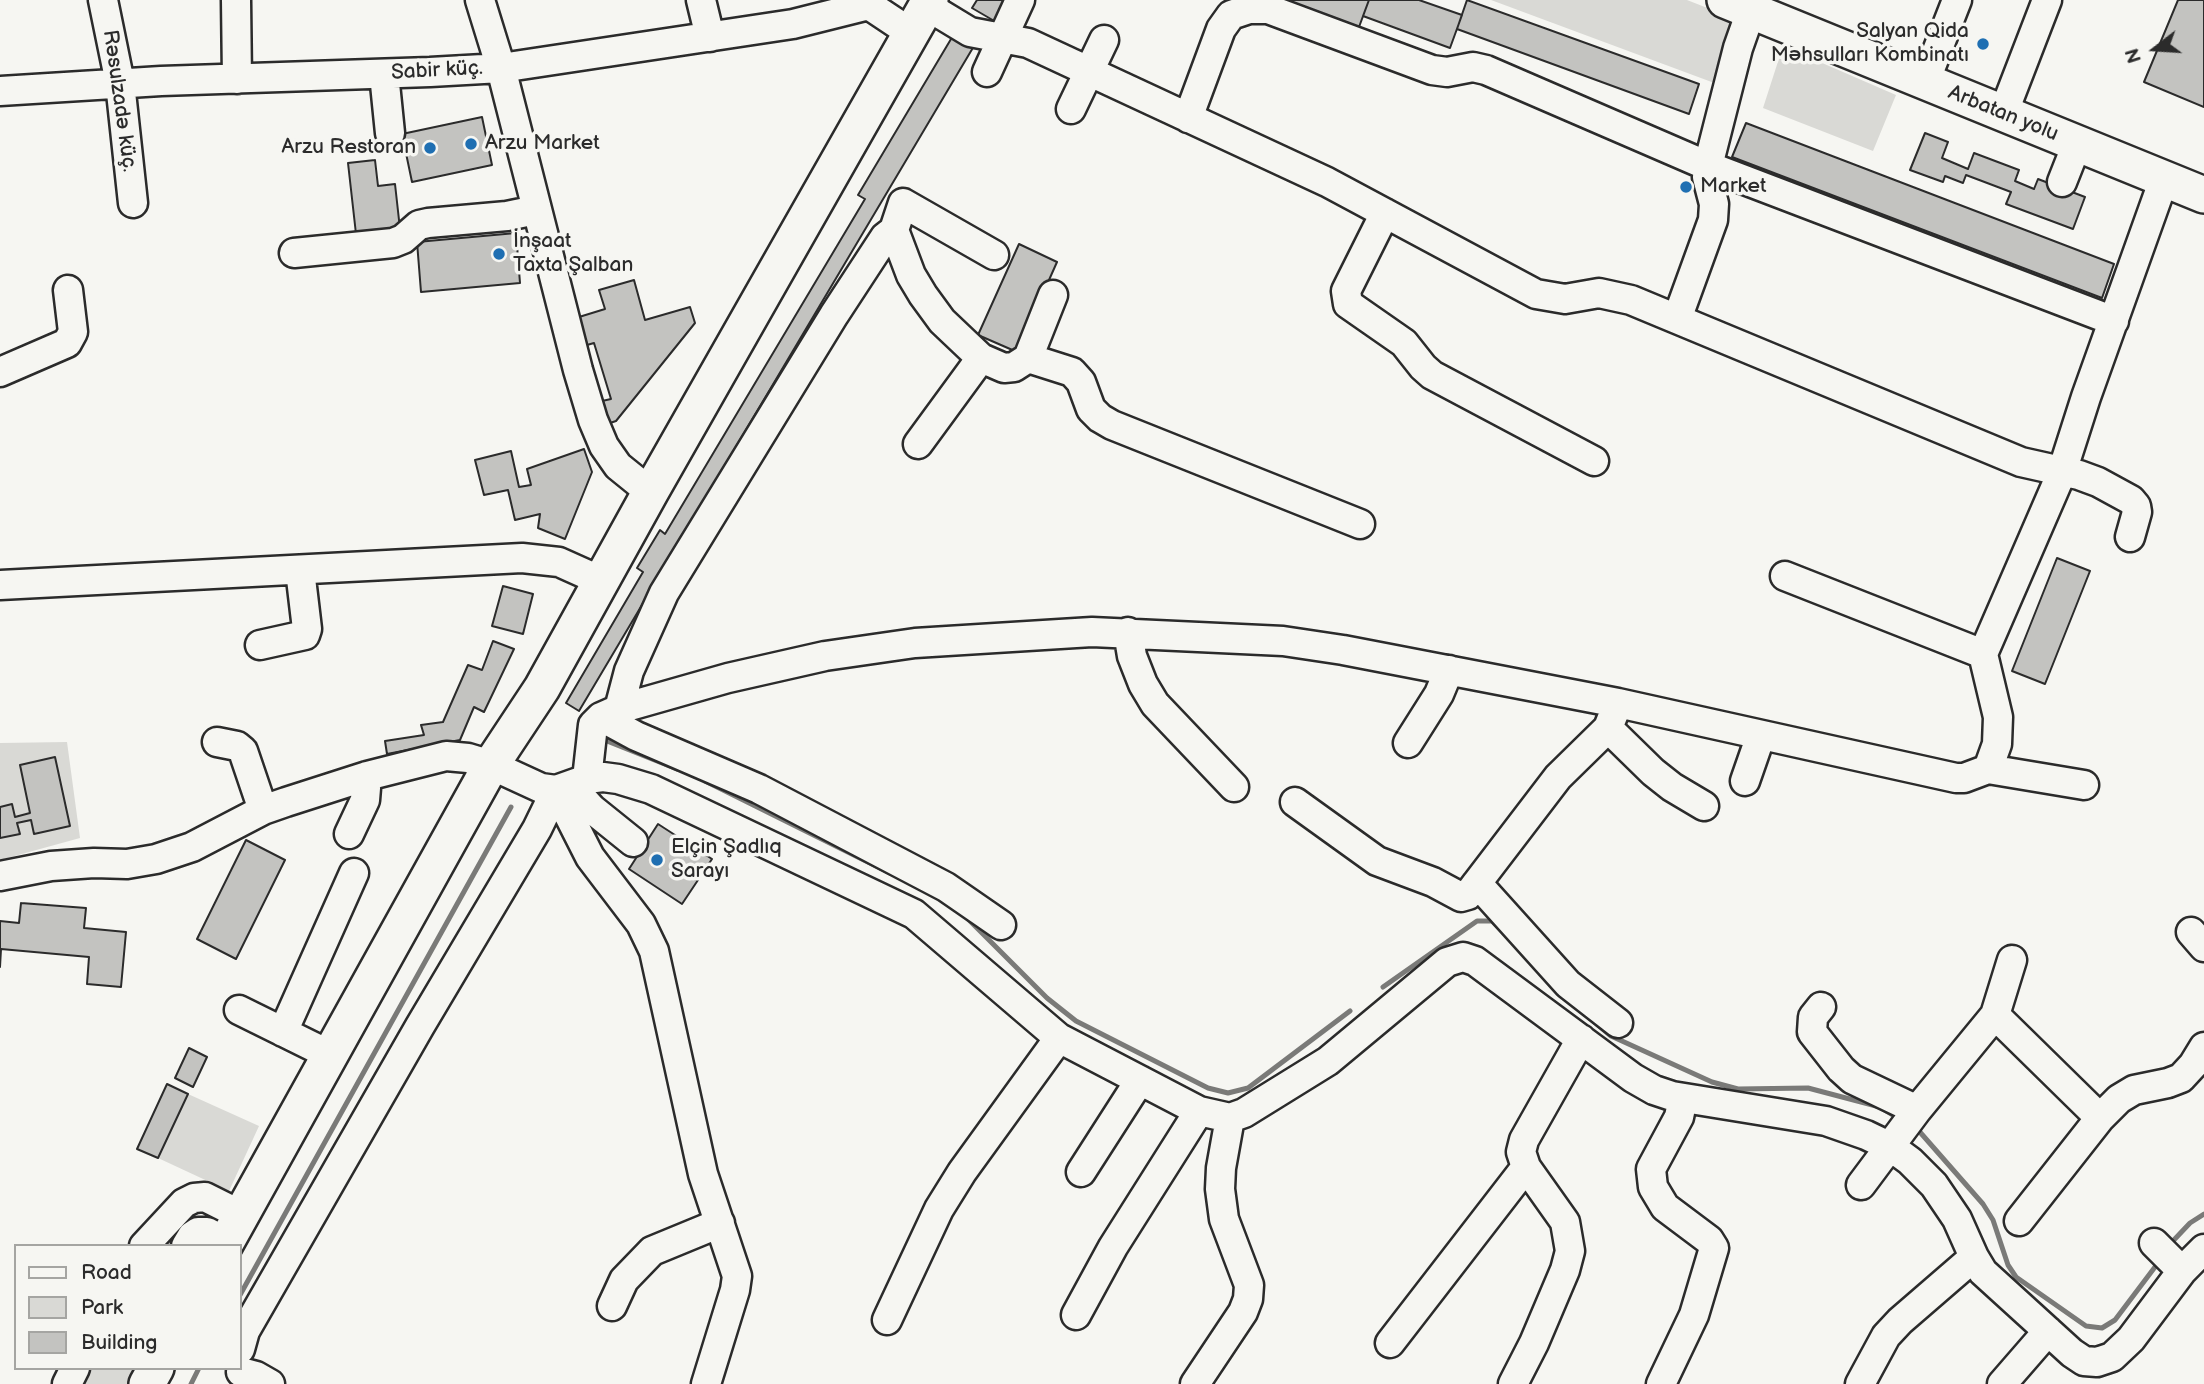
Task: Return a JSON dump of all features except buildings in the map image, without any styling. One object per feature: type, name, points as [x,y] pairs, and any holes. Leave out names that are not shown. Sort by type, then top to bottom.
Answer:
[{"type":"main road","name":"Arbatan yolu","points":[[1738,5],[2204,195]]},
{"type":"main road","points":[[491,765],[529,681],[639,483],[918,8]]},
{"type":"main road","points":[[231,1234],[491,765],[542,688],[918,8]]},
{"type":"street","name":"Rəsulzadə küç.","points":[[103,0],[120,83],[133,203]]},
{"type":"street","points":[[236,0],[237,79]]},
{"type":"street","points":[[480,0],[501,68],[536,210],[593,419],[604,446],[618,466],[639,483]]},
{"type":"street","points":[[701,0],[710,37]]},
{"type":"street","points":[[987,72],[1020,0]]},
{"type":"street","points":[[1925,82],[1957,0]]},
{"type":"street","points":[[2003,114],[2047,0]]},
{"type":"street","name":"Sabir küç.","points":[[0,91],[120,83],[501,68],[793,24],[868,3]]},
{"type":"street","points":[[868,3],[918,8],[970,32],[1028,43],[1327,182],[1536,294],[1565,299],[1600,293],[1611,294],[2021,462],[2098,482],[2131,500],[2137,512],[2130,537]]},
{"type":"street","points":[[1677,319],[1713,220],[1714,204],[1707,166],[1738,48],[1738,5]]},
{"type":"street","points":[[1188,118],[1221,29],[1231,15],[1249,9],[1268,9],[1432,70],[1447,72],[1473,67],[1486,70],[1707,166],[2113,321]]},
{"type":"street","points":[[1071,109],[1104,40]]},
{"type":"street","points":[[384,74],[390,133]]},
{"type":"street","points":[[2062,182],[2077,144]]},
{"type":"street","points":[[1988,769],[1997,744],[1998,717],[1983,654],[2062,472],[2164,179]]},
{"type":"street","points":[[610,713],[670,582],[834,315],[885,237],[894,230],[903,203],[995,254]]},
{"type":"street","points":[[293,253],[393,243],[403,239],[419,225],[507,216],[536,210]]},
{"type":"street","points":[[1385,213],[1346,292],[1348,304],[1404,343],[1432,375],[1594,461]]},
{"type":"street","points":[[894,230],[911,275],[942,321],[981,358],[1004,369],[1014,367],[1028,358],[1053,295]]},
{"type":"street","points":[[0,372],[66,343],[73,332],[68,290]]},
{"type":"street","points":[[918,444],[981,358]]},
{"type":"street","points":[[1028,358],[1072,372],[1081,382],[1091,409],[1112,425],[1360,524]]},
{"type":"street","points":[[0,585],[522,558],[559,562],[588,575]]},
{"type":"street","points":[[260,645],[304,635],[307,629],[300,570]]},
{"type":"street","points":[[1785,576],[1983,654]]},
{"type":"street","points":[[242,1352],[245,1331],[420,1026],[537,829],[573,784],[593,725],[610,713],[727,678],[825,656],[915,643],[1068,632],[1128,632],[1283,641],[1343,650],[1449,670],[1613,716],[1761,735],[1956,778],[1964,778],[1988,769],[2084,785]]},
{"type":"street","points":[[1128,632],[1132,656],[1143,684],[1155,704],[1234,787]]},
{"type":"street","points":[[1408,743],[1439,694],[1449,670]]},
{"type":"street","points":[[610,713],[636,736],[759,789],[946,887],[1001,925]]},
{"type":"street","points":[[1613,716],[1653,772],[1704,806]]},
{"type":"street","points":[[1295,802],[1377,861],[1433,882],[1461,897],[1468,895],[1558,777],[1613,716]]},
{"type":"street","points":[[1745,781],[1761,735]]},
{"type":"street","points":[[217,742],[237,746],[243,751],[263,810]]},
{"type":"street","points":[[0,876],[51,866],[127,864],[156,859],[203,842],[263,810],[367,776],[446,756],[468,758],[491,765],[541,788],[603,777],[651,789],[914,914],[1059,1038],[1199,1111],[1230,1118],[1244,1113],[1328,1061],[1447,962],[1463,957],[1475,961],[1654,1090],[1683,1098],[1826,1121],[1891,1147],[1934,1185],[1957,1219],[1983,1272],[2072,1353],[2098,1373],[2131,1339],[2196,1260],[2154,1243]]},
{"type":"street","points":[[349,834],[365,800],[367,776]]},
{"type":"street","points":[[573,784],[592,809],[633,842]]},
{"type":"street","points":[[573,784],[590,857],[641,924],[654,951],[703,1174],[737,1276],[706,1384]]},
{"type":"street","points":[[283,1032],[354,873]]},
{"type":"street","points":[[1477,883],[1568,984],[1618,1023]]},
{"type":"street","points":[[1861,1185],[1917,1110],[1995,1015],[2012,960]]},
{"type":"street","points":[[1821,1007],[1812,1017],[1811,1032],[1841,1069],[1852,1079],[1917,1110]]},
{"type":"street","points":[[239,1010],[330,1055]]},
{"type":"street","points":[[1995,1015],[2100,1118]]},
{"type":"street","points":[[887,1320],[939,1209],[962,1172],[1059,1038]]},
{"type":"street","points":[[1513,1384],[1534,1343],[1565,1270],[1570,1251],[1565,1222],[1526,1167],[1521,1152],[1524,1140],[1580,1039]]},
{"type":"street","points":[[2019,1221],[2100,1118],[2119,1099],[2134,1090],[2181,1078],[2204,1047]]},
{"type":"street","points":[[1081,1172],[1140,1080]]},
{"type":"street","points":[[1661,1384],[1694,1315],[1714,1248],[1709,1240],[1665,1207],[1653,1187],[1651,1169],[1679,1117],[1683,1098]]},
{"type":"street","points":[[1076,1315],[1113,1247],[1199,1111]]},
{"type":"street","points":[[1195,1384],[1243,1312],[1248,1299],[1249,1285],[1224,1219],[1220,1189],[1230,1118]]},
{"type":"street","points":[[1390,1343],[1526,1167]]},
{"type":"street","points":[[146,1244],[184,1203],[194,1198],[205,1197],[231,1234]]},
{"type":"street","points":[[612,1306],[624,1280],[652,1251],[720,1223]]},
{"type":"street","points":[[187,1244],[198,1232],[231,1234]]},
{"type":"street","points":[[1860,1384],[1886,1336],[1974,1257]]},
{"type":"street","points":[[2002,1384],[2048,1331]]},
{"type":"street","points":[[242,1367],[270,1384]]},
{"type":"green space","points":[[1491,0],[1687,0],[1738,20],[1717,84]]},
{"type":"green space","points":[[1783,46],[1896,95],[1873,151],[1763,108]]},
{"type":"green space","points":[[67,742],[80,838],[0,860],[0,743]]},
{"type":"green space","points":[[188,1094],[259,1126],[229,1191],[158,1158]]},
{"type":"green space","points":[[91,1370],[137,1370],[129,1384],[83,1384]]},
{"type":"waterway","points":[[602,739],[677,769]]},
{"type":"waterway","points":[[705,781],[890,873]]},
{"type":"waterway","points":[[242,1291],[511,807]]},
{"type":"waterway","points":[[965,916],[1047,998],[1076,1021],[1208,1088],[1228,1093],[1248,1088],[1350,1011]]},
{"type":"waterway","points":[[1383,987],[1477,921],[1492,921],[1507,936]]},
{"type":"waterway","points":[[1578,1008],[1611,1036],[1712,1082],[1738,1089],[1808,1088],[1880,1107],[1898,1118]]},
{"type":"waterway","points":[[1919,1131],[1983,1204],[1993,1220],[2008,1265],[2016,1277],[2086,1326],[2102,1328],[2115,1320],[2158,1263]]},
{"type":"waterway","points":[[2172,1242],[2190,1223],[2204,1214]]},
{"type":"waterway","points":[[191,1384],[198,1370]]},
{"type":"place","name":"Salyan Qida Məhsulları Kombinatı","points":[[1983,44]]},
{"type":"place","name":"Arzu Market","points":[[471,144]]},
{"type":"place","name":"Arzu Restoran","points":[[430,148]]},
{"type":"place","name":"Market","points":[[1686,187]]},
{"type":"place","name":"İnşaat Taxta Şalban","points":[[499,254]]},
{"type":"place","name":"Elçin Şadlıq Sarayı","points":[[657,860]]}]
